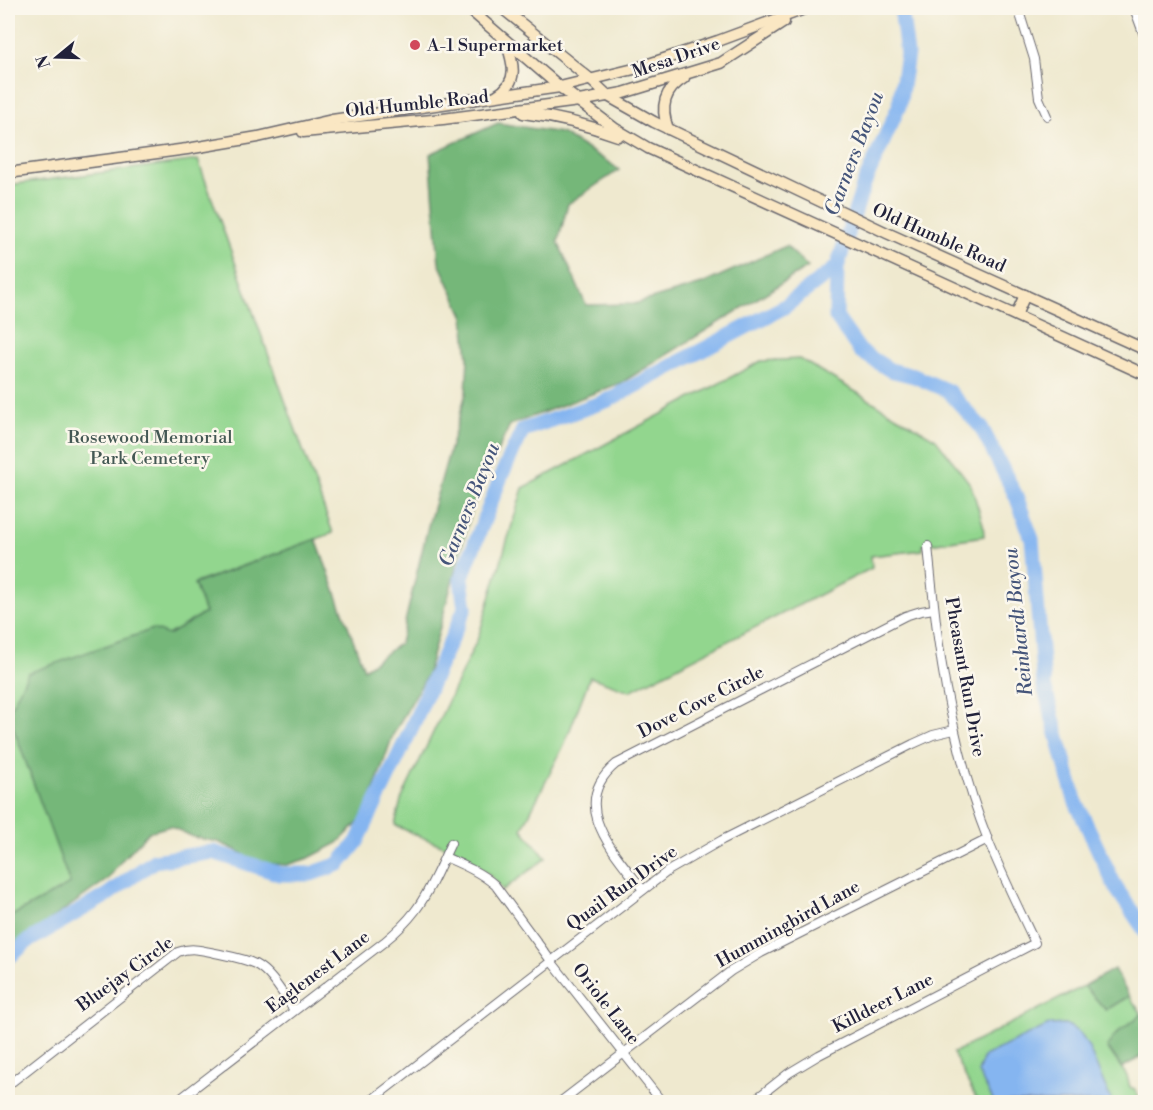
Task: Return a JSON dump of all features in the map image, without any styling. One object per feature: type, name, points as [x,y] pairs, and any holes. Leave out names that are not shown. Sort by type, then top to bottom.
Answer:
[{"type":"main road","points":[[468,8],[561,87]]},
{"type":"main road","points":[[502,8],[590,79]]},
{"type":"main road","name":"Mesa Drive","points":[[590,79],[634,69],[677,55],[806,8]]},
{"type":"main road","name":"Mesa Drive","points":[[579,101],[623,93],[721,63],[806,8]]},
{"type":"main road","points":[[494,97],[506,90],[514,72],[512,56],[506,40]]},
{"type":"main road","points":[[668,129],[663,110],[669,91],[676,83],[694,72]]},
{"type":"main road","name":"Old Humble Road","points":[[8,173],[187,149],[258,137],[332,120],[561,87],[590,79],[608,96],[668,129],[887,233],[1146,350]]},
{"type":"main road","name":"Old Humble Road","points":[[561,87],[614,128],[644,145],[1146,375]]},
{"type":"main road","name":"Old Humble Road","points":[[258,137],[443,119],[579,101]]},
{"type":"main road","points":[[508,111],[546,115],[599,129],[644,145]]},
{"type":"main road","points":[[1016,315],[1025,295]]},
{"type":"street","points":[[1018,8],[1034,59],[1039,98],[1047,116]]},
{"type":"street","points":[[1134,8],[1146,41]]},
{"type":"street","name":"Pheasant Run Drive","points":[[928,546],[940,655],[954,730],[988,839],[1035,944]]},
{"type":"street","name":"Dove Cove Circle","points":[[643,890],[606,840],[597,821],[595,804],[597,790],[608,771],[616,764],[905,616],[934,609]]},
{"type":"street","name":"Quail Run Drive","points":[[369,1102],[668,872],[722,840],[913,744],[933,735],[954,730]]},
{"type":"street","name":"Hummingbird Lane","points":[[560,1102],[731,971],[761,953],[988,839]]},
{"type":"street","name":"Eaglenest Lane","points":[[176,1102],[399,929],[414,914],[426,896],[451,843]]},
{"type":"street","name":"Oriole Lane","points":[[444,856],[471,868],[495,885],[551,961],[662,1102]]},
{"type":"street","name":"Killdeer Lane","points":[[752,1102],[789,1073],[819,1054],[1035,944]]},
{"type":"street","name":"Bluejay Circle","points":[[8,1084],[178,952],[186,949],[194,948],[256,964],[269,976],[294,1010]]},
{"type":"green space","points":[[498,123],[561,133],[619,170],[568,204],[558,242],[586,305],[634,304],[702,284],[786,246],[808,267],[623,382],[510,425],[475,498],[427,675],[393,735],[371,798],[360,821],[338,843],[309,858],[287,865],[257,863],[218,842],[193,837],[170,826],[149,832],[122,860],[108,879],[8,950],[8,918],[70,884],[8,713],[28,673],[153,629],[168,635],[205,613],[194,584],[316,539],[364,669],[400,643],[428,526],[466,393],[468,358],[464,317],[439,263],[430,154]]},
{"type":"green space","name":"Rosewood Memorial Park Cemetery","points":[[198,160],[333,533],[195,583],[205,613],[168,635],[8,713],[8,185]]},
{"type":"green space","points":[[800,359],[936,439],[971,485],[983,524],[984,536],[923,545],[923,550],[871,556],[872,568],[630,691],[590,677],[565,743],[522,829],[546,858],[503,890],[485,871],[462,859],[454,850],[395,825],[401,800],[478,638],[523,488],[761,361]]},
{"type":"green space","points":[[8,713],[71,884],[8,918]]},
{"type":"green space","points":[[1114,969],[1129,996],[1106,1010],[1084,986]]},
{"type":"green space","points":[[1084,986],[1106,1010],[1129,996],[1142,1014],[1118,1032],[1107,1047],[1127,1076],[1130,1087],[1134,1089],[1142,1102],[978,1102],[953,1053]]},
{"type":"green space","points":[[1142,1014],[1145,1019],[1145,1054],[1122,1068],[1107,1046],[1118,1032]]},
{"type":"water","points":[[1066,1024],[1080,1033],[1088,1046],[1112,1102],[994,1102],[978,1072],[984,1056],[1049,1025]]},
{"type":"waterway","name":"Garners Bayou","points":[[8,958],[28,941],[107,895],[154,861],[213,852],[280,874],[311,874],[339,864],[357,842],[465,608],[461,579],[502,474],[523,430],[606,401],[784,307],[837,267],[864,184],[899,106],[907,54],[901,8]]},
{"type":"waterway","name":"Reinhardt Bayou","points":[[837,267],[836,317],[860,351],[890,370],[914,376],[948,391],[981,427],[1016,496],[1032,539],[1044,686],[1075,800],[1116,888],[1146,932]]},
{"type":"place","name":"A-1 Supermarket","points":[[415,45]]}]
